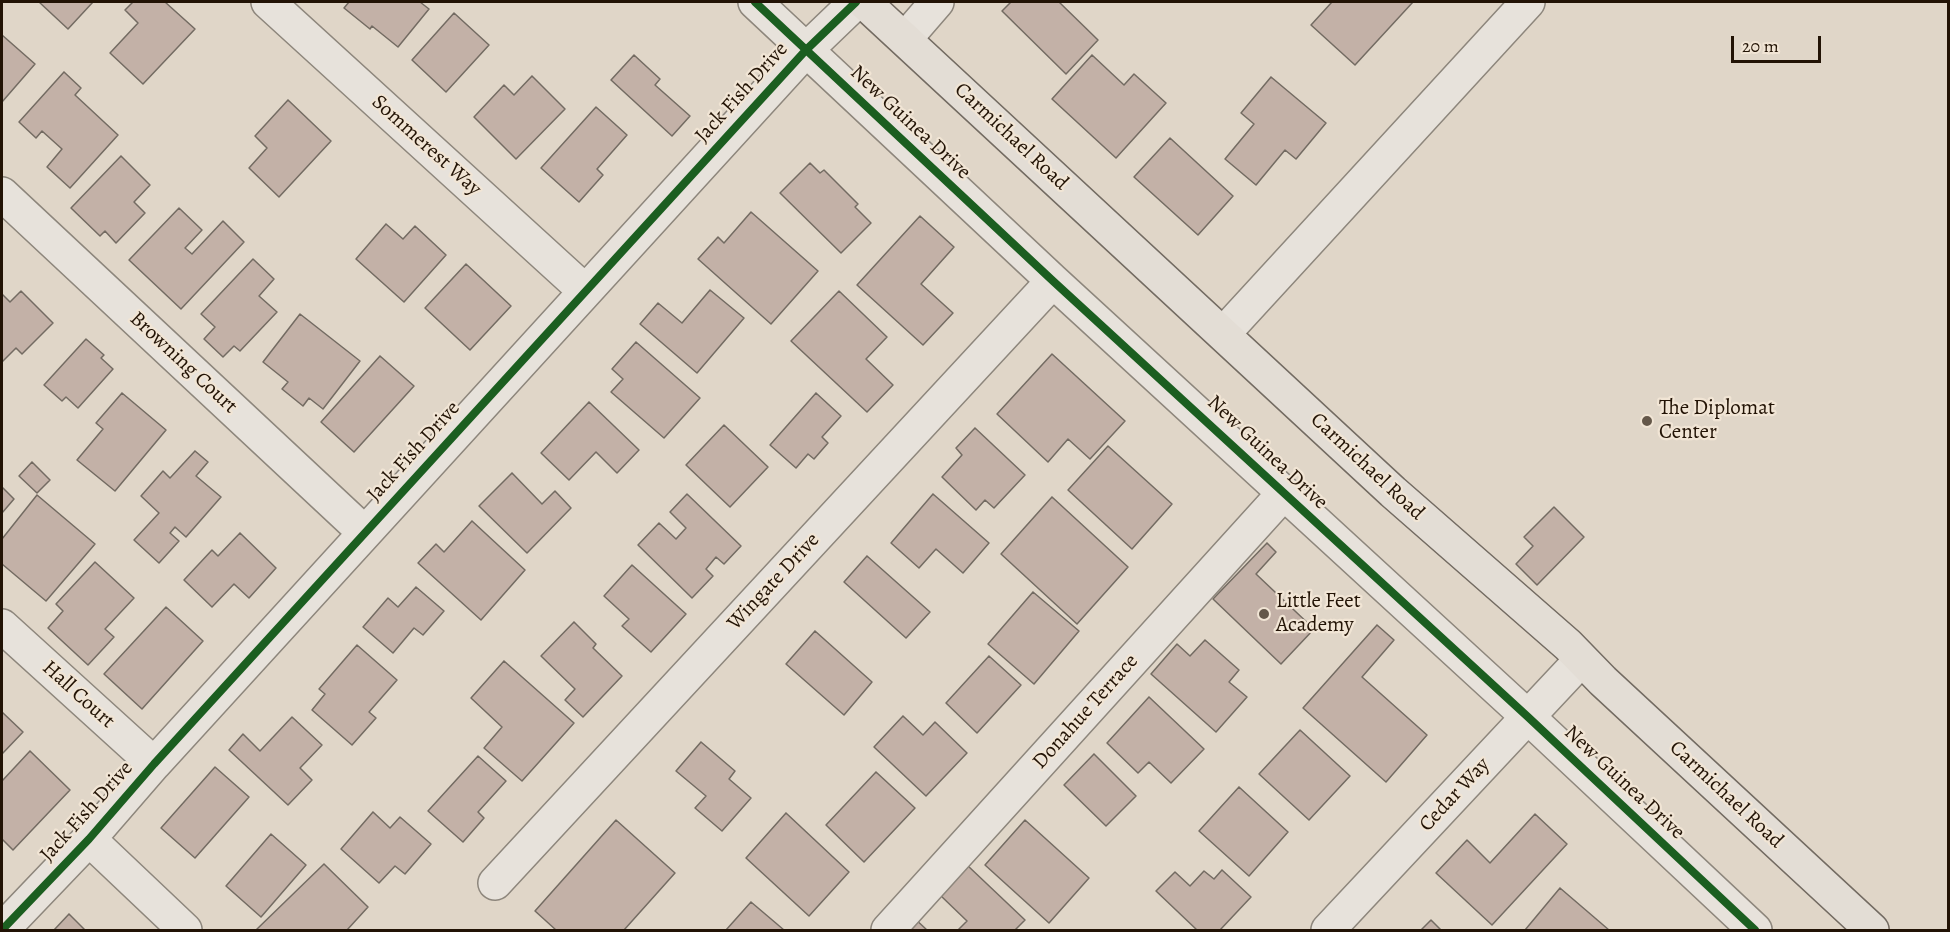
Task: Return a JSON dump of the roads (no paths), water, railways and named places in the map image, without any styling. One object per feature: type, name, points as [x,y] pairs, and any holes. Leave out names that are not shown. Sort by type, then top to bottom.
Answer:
[{"type":"main road","name":"Carmichael Road","points":[[864,2],[1224,333],[1393,492],[1568,645],[1581,660],[1872,930]]},
{"type":"street","name":"Sommerest Way","points":[[268,2],[585,291]]},
{"type":"street","name":"New Guinea Drive","points":[[755,2],[1053,281],[1528,717],[1755,930]]},
{"type":"street","name":"Jack Fish Drive","points":[[2,930],[89,839],[154,764],[806,50],[856,2]]},
{"type":"street","points":[[905,39],[937,2]]},
{"type":"street","points":[[1224,333],[1528,2]]},
{"type":"street","name":"Browning Court","points":[[2,194],[365,533]]},
{"type":"street","name":"Wingate Drive","points":[[495,883],[1053,281]]},
{"type":"street","name":"Donahue Terrace","points":[[888,930],[1284,493]]},
{"type":"street","name":"Hall Court","points":[[2,626],[154,764]]},
{"type":"street","name":"Cedar Way","points":[[1328,930],[1581,660]]},
{"type":"street","points":[[89,839],[185,930]]},
{"type":"place","name":"The Diplomat Center","points":[[1647,421]]},
{"type":"place","name":"Little Feet Academy","points":[[1264,614]]}]
